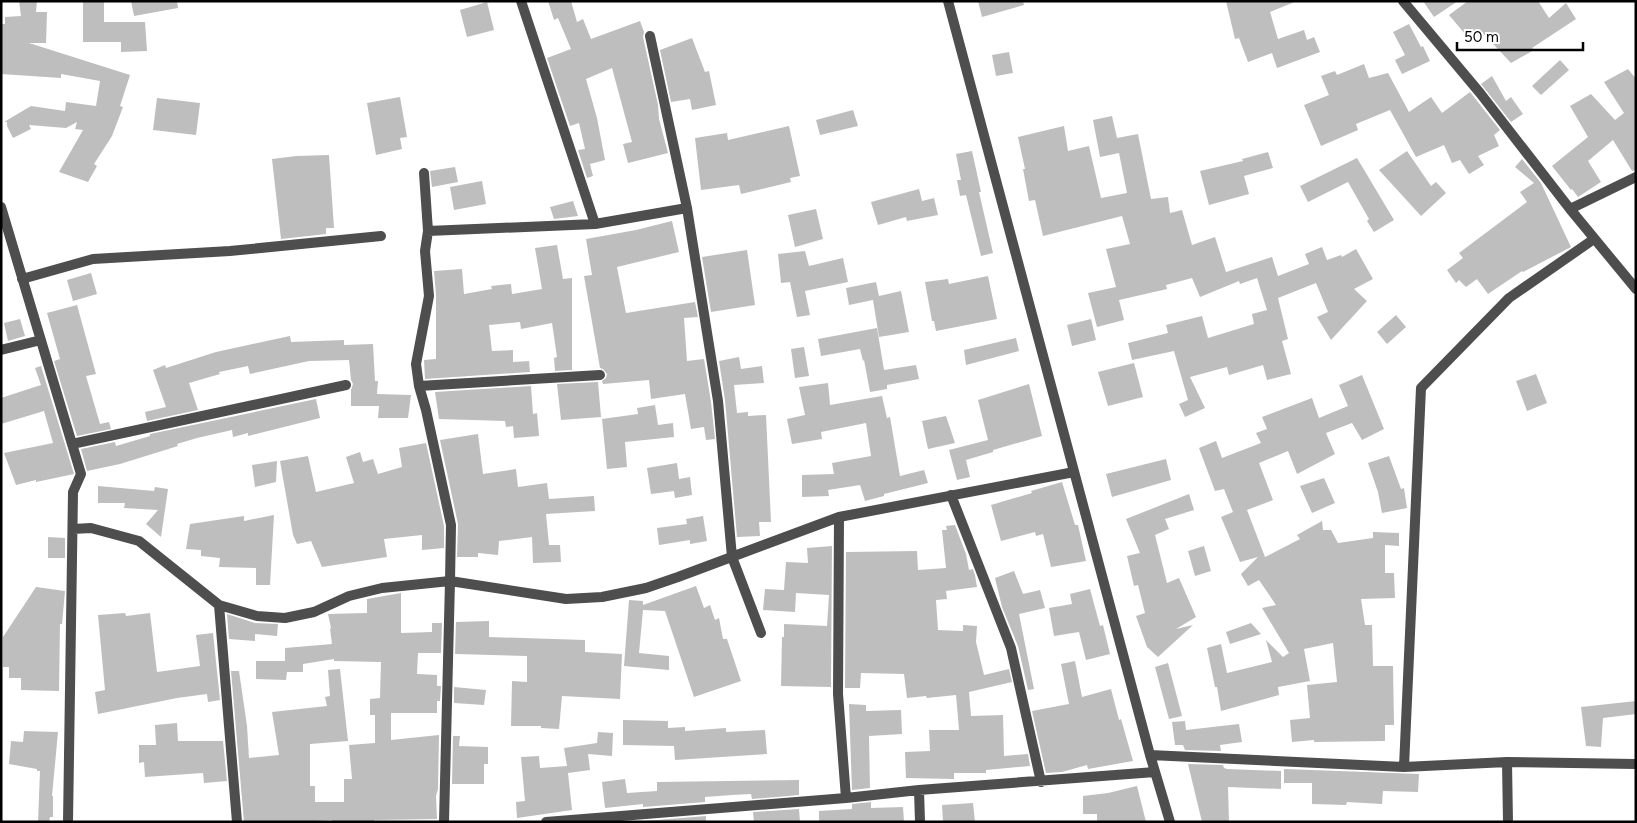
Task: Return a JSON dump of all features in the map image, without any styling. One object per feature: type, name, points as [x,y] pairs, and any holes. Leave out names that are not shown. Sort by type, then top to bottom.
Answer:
[{"type":"street","points":[[521,1],[595,224]]},
{"type":"street","points":[[948,1],[1150,755],[1170,822]]},
{"type":"street","points":[[1403,1],[1480,93],[1570,209],[1636,289]]},
{"type":"street","points":[[650,36],[687,208],[718,401],[732,557],[761,633]]},
{"type":"street","points":[[424,173],[428,231],[425,252],[429,296],[416,364],[418,386],[426,410],[451,525],[444,822]]},
{"type":"street","points":[[1570,209],[1636,177]]},
{"type":"street","points":[[1,207],[81,474],[73,492],[68,822]]},
{"type":"street","points":[[428,231],[595,224],[687,208]]},
{"type":"street","points":[[22,279],[93,259],[230,251],[381,236]]},
{"type":"street","points":[[1404,767],[1421,388],[1509,298],[1594,239]]},
{"type":"street","points":[[1,350],[41,340]]},
{"type":"street","points":[[418,386],[600,375]]},
{"type":"street","points":[[72,444],[346,385]]},
{"type":"street","points":[[73,529],[91,528],[139,541],[219,605],[257,616],[285,618],[314,612],[349,596],[382,588],[450,581],[566,600],[602,597],[646,588],[839,518],[1074,472]]},
{"type":"street","points":[[951,496],[1011,648],[1041,782]]},
{"type":"street","points":[[839,518],[838,694],[846,798]]},
{"type":"street","points":[[219,605],[237,822]]},
{"type":"street","points":[[1150,755],[1404,767],[1508,762],[1636,764]]},
{"type":"street","points":[[1508,762],[1508,822]]},
{"type":"street","points":[[546,822],[1155,772]]},
{"type":"street","points":[[919,790],[920,822]]},
{"type":"building","points":[[19,1],[37,1],[36,12],[47,12],[46,43],[29,43],[130,75],[120,106],[123,107],[112,136],[94,164],[97,166],[88,182],[59,172],[83,130],[75,129],[77,122],[66,128],[29,125],[31,129],[13,138],[7,122],[4,122],[31,106],[65,111],[66,102],[96,106],[100,81],[61,74],[61,78],[1,74],[1,24],[5,24],[5,17],[21,16]]},
{"type":"building","points":[[83,1],[104,1],[104,22],[145,22],[147,51],[121,52],[121,42],[83,42]]},
{"type":"building","points":[[131,1],[177,1],[178,8],[134,16]]},
{"type":"building","points":[[548,1],[571,1],[577,22],[583,19],[591,39],[640,21],[644,32],[643,37],[658,105],[659,119],[668,153],[628,163],[623,144],[632,142],[612,68],[586,79],[597,118],[605,160],[590,164],[593,176],[587,178],[578,150],[585,149],[579,123],[570,126],[547,58],[571,49],[558,18],[554,20]]},
{"type":"building","points":[[978,1],[1023,1],[1024,5],[982,17]]},
{"type":"building","points":[[1226,1],[1297,1],[1270,12],[1278,39],[1304,30],[1307,40],[1314,37],[1320,52],[1277,68],[1272,53],[1248,62],[1239,38],[1235,39]]},
{"type":"building","points":[[1423,1],[1458,1],[1434,17]]},
{"type":"building","points":[[1468,1],[1538,1],[1549,18],[1566,3],[1576,19],[1532,48],[1534,50],[1511,63],[1481,31],[1470,40],[1449,15]]},
{"type":"building","points":[[487,2],[494,30],[467,37],[460,10]]},
{"type":"building","points":[[1409,24],[1430,61],[1402,74],[1395,60],[1405,55],[1393,32]]},
{"type":"building","points":[[692,38],[705,72],[709,71],[716,105],[692,110],[690,99],[671,102],[660,50]]},
{"type":"building","points":[[1009,52],[1013,73],[996,76],[992,55]]},
{"type":"building","points":[[1560,60],[1569,70],[1541,95],[1532,86]]},
{"type":"building","points":[[1364,64],[1369,78],[1388,73],[1409,112],[1431,97],[1442,113],[1470,92],[1500,130],[1494,135],[1499,146],[1478,156],[1484,165],[1469,174],[1460,160],[1452,163],[1444,145],[1416,157],[1390,110],[1356,124],[1358,130],[1321,146],[1304,105],[1329,95],[1321,76],[1335,71],[1337,75]]},
{"type":"building","points":[[1628,69],[1636,79],[1636,170],[1632,171],[1613,140],[1588,161],[1601,182],[1578,197],[1552,166],[1588,137],[1570,106],[1591,94],[1615,120],[1624,113],[1604,82]]},
{"type":"building","points":[[1492,76],[1506,101],[1511,97],[1523,114],[1511,122],[1481,84]]},
{"type":"building","points":[[400,97],[407,137],[400,138],[402,149],[376,155],[367,103]]},
{"type":"building","points":[[157,98],[200,103],[196,135],[153,130]]},
{"type":"building","points":[[853,110],[858,126],[820,135],[816,120]]},
{"type":"building","points":[[1112,116],[1117,138],[1138,134],[1151,199],[1168,197],[1170,213],[1182,210],[1192,245],[1215,237],[1226,272],[1272,257],[1278,276],[1309,264],[1305,254],[1322,247],[1327,260],[1341,255],[1342,257],[1356,249],[1373,279],[1354,289],[1367,301],[1331,340],[1317,317],[1328,312],[1316,283],[1278,298],[1288,339],[1282,341],[1291,374],[1267,380],[1263,365],[1229,375],[1227,367],[1190,377],[1205,408],[1185,417],[1179,404],[1188,400],[1174,351],[1132,360],[1128,343],[1168,333],[1166,325],[1202,316],[1208,338],[1254,324],[1252,314],[1267,310],[1257,278],[1240,284],[1239,281],[1200,297],[1192,278],[1166,285],[1167,289],[1119,300],[1124,320],[1097,327],[1088,293],[1116,287],[1106,249],[1130,244],[1122,216],[1043,236],[1035,200],[1029,201],[1018,137],[1064,126],[1068,151],[1089,146],[1101,198],[1127,193],[1119,153],[1100,157],[1093,120]]},
{"type":"building","points":[[789,126],[800,176],[790,178],[791,182],[741,194],[739,185],[701,190],[695,138],[727,133],[728,140]]},
{"type":"building","points":[[972,151],[993,253],[981,256],[966,195],[960,196],[957,180],[961,180],[956,154]]},
{"type":"building","points":[[1407,151],[1431,186],[1436,182],[1446,193],[1421,216],[1379,170]]},
{"type":"building","points":[[1268,152],[1273,168],[1244,176],[1249,194],[1209,205],[1200,171],[1243,161],[1242,159]]},
{"type":"building","points":[[329,155],[334,228],[326,228],[326,234],[281,239],[272,159]]},
{"type":"building","points":[[1357,158],[1394,220],[1374,232],[1367,221],[1369,219],[1348,182],[1308,202],[1300,186]]},
{"type":"building","points":[[1522,159],[1541,183],[1571,247],[1522,271],[1488,294],[1477,279],[1466,287],[1459,280],[1456,283],[1447,270],[1463,258],[1459,253],[1527,202],[1520,192],[1534,183],[1515,167]]},
{"type":"building","points":[[455,167],[458,182],[432,187],[430,171]]},
{"type":"building","points":[[482,181],[486,204],[454,210],[450,187]]},
{"type":"building","points":[[919,189],[922,201],[934,198],[938,215],[907,221],[906,217],[878,225],[871,202]]},
{"type":"building","points":[[573,201],[578,216],[554,219],[550,207]]},
{"type":"building","points":[[816,209],[823,239],[795,247],[788,215]]},
{"type":"building","points":[[672,221],[679,252],[617,267],[626,313],[695,302],[698,317],[684,318],[687,361],[704,359],[715,439],[706,440],[704,427],[691,429],[685,394],[651,399],[649,380],[603,384],[602,381],[606,378],[607,374],[600,368],[584,276],[592,275],[586,239]]},
{"type":"building","points":[[557,245],[563,279],[572,278],[572,370],[555,371],[554,358],[557,357],[552,323],[521,329],[520,322],[489,325],[492,351],[513,350],[513,362],[529,361],[530,372],[425,379],[424,360],[436,359],[434,271],[462,269],[464,294],[492,289],[491,286],[511,284],[512,294],[542,289],[535,248]]},
{"type":"building","points":[[747,250],[755,305],[711,312],[702,257]]},
{"type":"building","points":[[805,251],[809,266],[843,258],[848,282],[805,291],[810,315],[797,317],[790,282],[781,283],[778,254]]},
{"type":"building","points":[[91,273],[97,294],[73,301],[67,280]]},
{"type":"building","points":[[988,276],[997,319],[936,331],[934,321],[932,321],[925,282],[948,279],[949,284]]},
{"type":"building","points":[[876,282],[879,296],[901,291],[909,332],[879,337],[873,300],[849,305],[846,288]]},
{"type":"building","points":[[77,305],[96,374],[86,376],[100,424],[109,422],[111,429],[77,436],[54,361],[60,359],[47,313]]},
{"type":"building","points":[[1396,315],[1406,327],[1387,344],[1377,332]]},
{"type":"building","points":[[20,319],[25,336],[8,341],[4,323]]},
{"type":"building","points":[[1091,319],[1096,340],[1072,346],[1067,325]]},
{"type":"building","points":[[877,328],[884,370],[916,365],[919,379],[887,385],[887,389],[870,392],[860,349],[821,356],[818,339]]},
{"type":"building","points":[[290,336],[291,342],[344,340],[344,345],[373,344],[375,381],[378,381],[377,394],[411,395],[408,418],[378,418],[379,406],[351,406],[353,384],[349,360],[309,361],[250,374],[248,366],[219,372],[220,374],[189,383],[198,410],[147,421],[145,412],[166,407],[153,370],[165,365],[166,368],[216,352]]},
{"type":"building","points":[[1016,338],[1019,351],[966,365],[964,350]]},
{"type":"building","points":[[804,347],[809,376],[795,378],[791,349]]},
{"type":"building","points":[[739,357],[741,369],[762,366],[764,383],[734,385],[737,413],[748,412],[748,416],[766,415],[771,522],[759,522],[760,536],[737,537],[725,400],[719,361]]},
{"type":"building","points":[[1134,363],[1143,397],[1108,406],[1098,372]]},
{"type":"building","points":[[41,366],[74,474],[16,485],[4,453],[53,443],[44,411],[1,424],[1,398],[41,385],[35,368]]},
{"type":"building","points":[[1536,374],[1547,403],[1527,411],[1516,381]]},
{"type":"building","points":[[1362,375],[1384,429],[1362,440],[1352,423],[1326,433],[1335,454],[1297,474],[1288,451],[1259,463],[1273,500],[1247,510],[1265,557],[1300,539],[1297,535],[1322,521],[1323,530],[1331,530],[1338,543],[1373,538],[1373,532],[1399,533],[1399,546],[1385,545],[1385,573],[1394,573],[1395,598],[1361,599],[1365,625],[1372,625],[1373,666],[1393,666],[1394,725],[1385,725],[1385,741],[1314,742],[1314,740],[1292,742],[1290,720],[1310,718],[1307,685],[1337,682],[1333,643],[1304,649],[1310,681],[1278,687],[1279,695],[1221,711],[1207,648],[1221,644],[1227,673],[1272,662],[1266,640],[1283,657],[1289,653],[1262,608],[1276,605],[1259,580],[1248,586],[1241,574],[1258,557],[1240,562],[1221,517],[1233,512],[1224,489],[1215,491],[1199,448],[1216,441],[1222,458],[1261,443],[1256,433],[1267,429],[1262,417],[1312,398],[1319,418],[1348,406],[1339,385]]},
{"type":"building","points":[[598,382],[601,417],[561,420],[557,384]]},
{"type":"building","points":[[828,383],[830,405],[882,396],[887,418],[890,417],[900,476],[924,470],[928,483],[884,494],[884,496],[865,501],[860,485],[828,490],[829,496],[802,497],[802,475],[834,474],[832,463],[871,456],[866,423],[821,432],[822,439],[792,444],[787,419],[805,415],[799,387]]},
{"type":"building","points":[[1029,384],[1042,436],[966,460],[970,477],[957,480],[949,450],[988,440],[978,400]]},
{"type":"building","points":[[531,386],[533,414],[537,413],[539,436],[514,438],[513,426],[506,427],[505,421],[439,419],[435,392]]},
{"type":"building","points":[[316,399],[320,418],[248,436],[248,433],[233,437],[232,430],[197,438],[177,444],[178,446],[120,464],[87,471],[81,449],[115,442],[116,446],[150,436],[150,434]]},
{"type":"building","points":[[655,405],[658,425],[673,423],[674,437],[625,442],[627,467],[607,469],[602,419],[638,414],[637,408]]},
{"type":"building","points":[[946,416],[955,443],[928,449],[922,421]]},
{"type":"building","points":[[478,434],[483,474],[516,469],[518,487],[547,483],[549,499],[594,496],[595,511],[546,514],[549,545],[560,545],[561,562],[533,563],[532,537],[499,541],[498,555],[478,553],[478,557],[457,557],[458,524],[440,440]]},
{"type":"building","points":[[426,443],[444,526],[444,548],[422,550],[422,535],[384,539],[387,557],[322,567],[311,541],[297,544],[293,535],[280,461],[308,456],[316,492],[354,483],[346,457],[360,452],[363,462],[373,459],[378,474],[402,467],[399,448]]},
{"type":"building","points":[[1389,456],[1401,489],[1404,488],[1407,508],[1382,513],[1378,492],[1368,463]]},
{"type":"building","points":[[1166,459],[1171,480],[1112,497],[1106,474]]},
{"type":"building","points":[[277,461],[276,482],[255,487],[252,465]]},
{"type":"building","points":[[677,463],[679,479],[690,477],[692,495],[675,498],[674,491],[651,494],[647,468]]},
{"type":"building","points":[[1324,478],[1335,503],[1312,513],[1300,486]]},
{"type":"building","points":[[1062,482],[1075,525],[1078,525],[1086,561],[1051,567],[1043,534],[1036,536],[1035,532],[1001,541],[991,505]]},
{"type":"building","points":[[98,486],[154,491],[155,487],[168,489],[161,537],[146,524],[158,510],[124,508],[125,503],[98,503]]},
{"type":"building","points":[[1189,494],[1194,510],[1165,519],[1169,529],[1155,535],[1167,583],[1179,578],[1196,617],[1176,629],[1193,625],[1158,657],[1147,647],[1136,616],[1145,613],[1138,585],[1134,586],[1127,556],[1140,553],[1126,519]]},
{"type":"building","points":[[274,515],[270,585],[256,585],[256,568],[219,567],[220,558],[201,556],[201,550],[186,549],[190,524],[244,516],[244,521]]},
{"type":"building","points":[[703,516],[707,541],[690,544],[690,540],[659,545],[657,528],[687,524],[686,519]]},
{"type":"building","points":[[955,525],[966,554],[969,570],[973,569],[977,587],[946,591],[947,599],[936,600],[938,630],[963,631],[963,625],[977,626],[976,642],[984,675],[1009,669],[1012,682],[969,692],[971,716],[1003,715],[1004,756],[1028,754],[1030,766],[986,770],[986,773],[954,773],[954,779],[906,778],[905,752],[930,751],[929,730],[959,730],[956,695],[907,698],[904,674],[861,673],[860,688],[845,688],[846,552],[917,551],[918,570],[946,568],[942,530],[947,530],[946,526]]},
{"type":"building","points":[[48,537],[65,538],[65,558],[48,558]]},
{"type":"building","points":[[832,546],[831,687],[781,686],[784,624],[827,626],[829,595],[796,593],[795,612],[763,610],[765,589],[784,590],[786,562],[808,563],[807,548]]},
{"type":"building","points":[[1204,546],[1211,571],[1195,576],[1188,551]]},
{"type":"building","points":[[1014,571],[1023,594],[1040,590],[1045,608],[1019,614],[1034,689],[1028,690],[1018,646],[1002,607],[995,578]]},
{"type":"building","points":[[696,586],[704,608],[710,605],[715,620],[719,618],[723,639],[727,639],[741,681],[694,697],[665,611],[643,610],[639,653],[669,656],[669,670],[624,666],[629,600],[643,601],[643,605]]},
{"type":"building","points":[[36,587],[65,591],[62,624],[60,624],[59,691],[21,690],[21,678],[9,678],[9,667],[3,667],[3,637]]},
{"type":"building","points":[[1090,589],[1100,626],[1103,625],[1110,654],[1086,660],[1079,632],[1054,636],[1049,608],[1072,604],[1070,594]]},
{"type":"building","points":[[401,593],[401,633],[432,632],[432,623],[442,623],[441,653],[418,653],[417,674],[437,675],[437,686],[441,686],[440,701],[437,701],[437,713],[391,713],[391,740],[439,735],[438,789],[436,796],[437,819],[374,820],[374,822],[332,822],[332,820],[244,822],[231,671],[239,671],[247,726],[249,758],[279,755],[272,712],[327,706],[325,697],[330,696],[328,670],[340,669],[348,741],[310,744],[310,786],[315,786],[315,802],[344,802],[344,779],[352,779],[349,745],[375,743],[375,715],[370,715],[370,699],[380,698],[381,662],[334,661],[334,659],[303,664],[303,672],[287,672],[286,680],[256,679],[256,661],[285,661],[285,648],[332,644],[328,614],[367,613],[367,599]]},
{"type":"building","points":[[125,613],[126,616],[150,613],[157,672],[200,666],[196,635],[213,633],[220,700],[208,702],[207,694],[98,714],[95,692],[105,690],[98,615]]},
{"type":"building","points":[[227,614],[255,623],[278,624],[277,636],[255,634],[255,641],[229,639]]},
{"type":"building","points":[[489,621],[489,637],[585,640],[585,652],[622,654],[620,699],[562,696],[559,729],[541,728],[541,726],[511,726],[512,681],[527,682],[527,656],[455,654],[456,622]]},
{"type":"building","points":[[1251,623],[1261,634],[1230,644],[1226,632]]},
{"type":"building","points":[[1075,661],[1082,697],[1111,689],[1133,761],[1088,769],[1087,765],[1062,772],[1046,773],[1032,711],[1069,704],[1061,664]]},
{"type":"building","points":[[1168,663],[1182,716],[1169,719],[1155,667]]},
{"type":"building","points":[[454,687],[486,690],[484,705],[454,703]]},
{"type":"building","points":[[1636,701],[1636,714],[1603,718],[1601,747],[1586,746],[1581,707]]},
{"type":"building","points":[[849,704],[866,705],[866,711],[901,710],[902,734],[869,736],[870,788],[852,790]]},
{"type":"building","points":[[623,720],[668,721],[668,728],[685,727],[685,731],[726,728],[726,732],[765,730],[767,754],[675,760],[674,746],[623,745]]},
{"type":"building","points":[[1185,721],[1186,730],[1239,724],[1242,742],[1220,745],[1221,751],[1185,750],[1183,745],[1175,745],[1172,722]]},
{"type":"building","points":[[177,723],[178,741],[223,741],[227,781],[204,783],[203,773],[145,777],[144,762],[139,763],[139,745],[156,745],[155,725]]},
{"type":"building","points":[[24,731],[58,732],[52,796],[53,817],[50,817],[49,822],[38,822],[40,771],[9,764],[11,741],[23,742]]},
{"type":"building","points":[[598,732],[613,733],[612,756],[588,754],[590,770],[568,773],[572,810],[517,818],[516,802],[525,801],[521,757],[539,756],[540,768],[567,766],[564,748],[597,743]]},
{"type":"building","points":[[453,736],[460,736],[459,746],[488,747],[488,764],[484,764],[484,784],[452,784]]},
{"type":"building","points":[[1188,764],[1223,765],[1227,769],[1281,771],[1281,789],[1228,787],[1229,822],[1202,822]]},
{"type":"building","points":[[1284,769],[1419,774],[1418,792],[1383,791],[1382,804],[1347,802],[1346,805],[1312,804],[1312,783],[1284,783]]},
{"type":"building","points":[[625,779],[627,793],[657,791],[657,782],[799,780],[799,795],[752,799],[751,794],[732,795],[705,797],[705,802],[643,807],[643,804],[605,808],[602,782]]},
{"type":"building","points":[[1137,786],[1146,822],[1097,822],[1097,814],[1083,814],[1083,796],[1108,793]]},
{"type":"building","points":[[871,802],[871,808],[903,807],[904,822],[819,822],[819,811],[852,809],[852,804]]},
{"type":"building","points":[[973,803],[975,822],[943,822],[942,805]]},
{"type":"building","points":[[799,809],[800,822],[754,822],[753,812]]},
{"type":"building","points":[[706,816],[706,822],[644,822],[644,821]]}]
